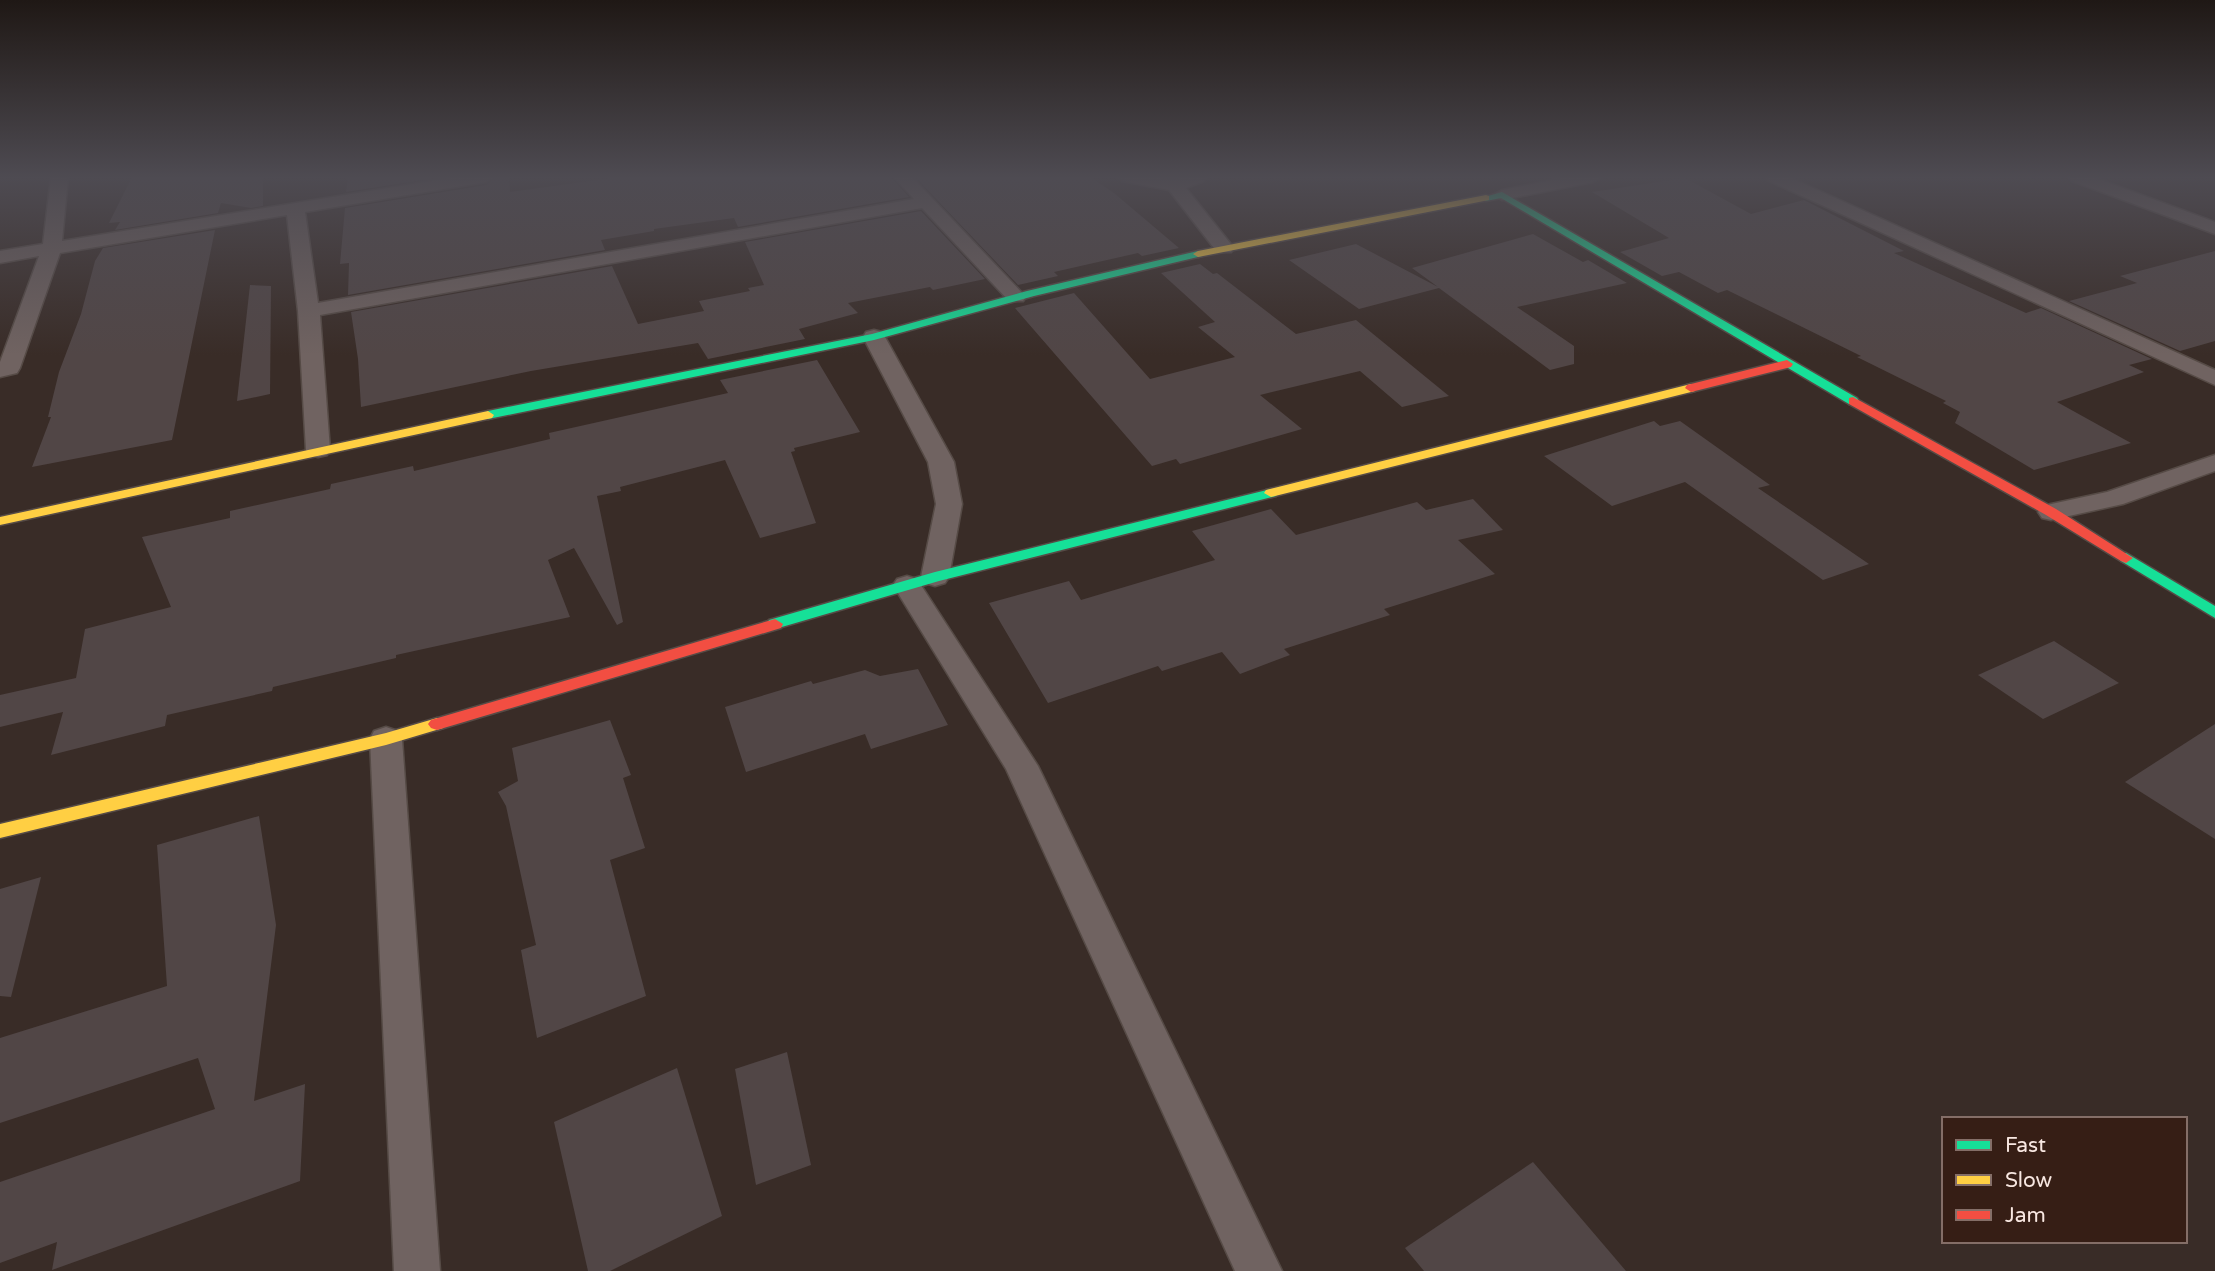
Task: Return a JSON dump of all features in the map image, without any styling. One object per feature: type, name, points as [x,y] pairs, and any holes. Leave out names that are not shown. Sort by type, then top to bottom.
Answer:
[{"type":"street","points":[[0,392],[4,369],[52,248],[53,236]]},
{"type":"street","points":[[0,257],[123,236]]},
{"type":"street","points":[[299,236],[309,311],[318,450]]},
{"type":"street","points":[[309,311],[732,236]]},
{"type":"street","points":[[958,236],[1016,298]]},
{"type":"street","points":[[1215,236],[1224,248]]},
{"type":"street","points":[[0,521],[318,450],[874,337],[1016,298],[1224,248],[1285,236]]},
{"type":"street","points":[[1572,236],[1787,364],[2051,512],[2215,613]]},
{"type":"street","points":[[1905,236],[2215,378]]},
{"type":"street","points":[[874,337],[941,462],[949,505],[921,581],[1021,766],[1259,1271]]},
{"type":"street","points":[[0,831],[386,739],[921,581],[1787,364]]},
{"type":"street","points":[[2051,512],[2114,498],[2215,463]]},
{"type":"street","points":[[386,739],[417,1271]]},
{"type":"building","points":[[176,236],[214,236],[172,440],[32,467],[51,417],[48,417],[59,372],[81,314],[95,261],[103,248]]},
{"type":"building","points":[[342,236],[623,236],[601,240],[605,250],[348,295],[349,263],[340,264]]},
{"type":"building","points":[[777,236],[945,236],[985,279],[848,303],[858,313],[799,329],[805,339],[708,359],[698,343],[531,371],[361,407],[351,312],[612,266],[638,324],[704,311],[699,301],[750,291],[748,288],[764,285],[745,242]]},
{"type":"building","points":[[972,236],[1165,236],[1179,248],[1142,256],[1138,253],[1054,272],[1058,276],[1018,285]]},
{"type":"building","points":[[1525,236],[1537,236],[1583,262],[1588,260],[1627,283],[1517,307],[1574,346],[1574,364],[1550,370],[1439,288],[1359,309],[1289,260],[1356,244],[1438,287],[1412,268]]},
{"type":"building","points":[[1666,236],[1875,236],[1904,251],[1894,253],[2026,313],[2041,308],[2152,359],[2129,365],[2144,372],[2057,402],[2131,443],[2034,470],[1955,423],[1960,412],[1943,403],[1946,401],[1857,357],[1861,356],[1727,290],[1718,293],[1679,272],[1662,276],[1620,252],[1669,238]]},
{"type":"building","points":[[2215,251],[2215,341],[2180,351],[2069,301],[2137,283],[2120,276]]},
{"type":"building","points":[[1200,264],[1213,274],[1217,273],[1296,334],[1356,320],[1449,396],[1402,407],[1360,371],[1260,395],[1302,429],[1180,464],[1176,459],[1152,466],[1015,308],[1074,293],[1150,379],[1235,357],[1198,327],[1215,322],[1161,273]]},
{"type":"building","points":[[250,285],[271,286],[270,394],[237,401]]},
{"type":"building","points":[[817,360],[860,432],[794,448],[795,451],[791,452],[816,523],[760,538],[725,460],[620,487],[621,491],[597,496],[623,622],[617,625],[574,548],[548,560],[570,617],[396,655],[396,658],[273,687],[272,691],[167,715],[165,726],[51,755],[63,712],[0,727],[0,695],[76,678],[85,629],[171,607],[142,537],[230,518],[230,511],[330,489],[331,484],[413,466],[414,471],[550,439],[549,433],[728,393],[720,380]]},
{"type":"building","points":[[1654,421],[1660,426],[1680,421],[1770,485],[1758,488],[1869,564],[1823,580],[1685,482],[1612,506],[1544,456]]},
{"type":"building","points":[[1473,499],[1503,530],[1458,540],[1495,574],[1384,609],[1390,615],[1284,649],[1290,655],[1240,674],[1222,652],[1162,671],[1158,666],[1048,703],[989,603],[1069,581],[1081,600],[1215,560],[1192,531],[1271,509],[1296,535],[1417,502],[1426,510]]},
{"type":"building","points":[[2054,641],[2119,683],[2043,719],[1978,675]]},
{"type":"building","points":[[918,669],[948,725],[871,749],[865,734],[746,772],[725,707],[811,681],[813,684],[865,670],[880,676]]},
{"type":"building","points":[[610,720],[631,775],[623,778],[645,848],[610,860],[646,996],[537,1038],[521,950],[536,945],[506,806],[498,792],[518,781],[512,748]]},
{"type":"building","points":[[2215,724],[2215,839],[2125,782]]},
{"type":"building","points":[[259,816],[276,925],[254,1101],[305,1084],[300,1181],[52,1270],[57,1242],[0,1263],[0,1182],[215,1109],[198,1058],[0,1123],[0,1038],[167,986],[157,845]]},
{"type":"building","points":[[41,877],[11,997],[0,996],[0,889]]},
{"type":"building","points":[[787,1052],[811,1165],[756,1185],[735,1069]]},
{"type":"building","points":[[677,1068],[722,1216],[610,1271],[588,1271],[554,1122]]},
{"type":"building","points":[[1533,1162],[1626,1271],[1424,1271],[1405,1248]]},
{"type":"traffic: fast","points":[[1572,236],[1853,401]]},
{"type":"traffic: fast","points":[[488,415],[874,337],[1031,293],[1198,254]]},
{"type":"traffic: fast","points":[[775,624],[935,577],[1271,493]]},
{"type":"traffic: fast","points":[[2126,558],[2215,613]]},
{"type":"traffic: slow","points":[[1198,254],[1289,236]]},
{"type":"traffic: slow","points":[[1271,493],[1691,388]]},
{"type":"traffic: slow","points":[[0,521],[488,415]]},
{"type":"traffic: slow","points":[[0,831],[386,739],[437,724]]},
{"type":"traffic: jam","points":[[1691,388],[1787,364]]},
{"type":"traffic: jam","points":[[1853,401],[2051,512],[2126,558]]},
{"type":"traffic: jam","points":[[437,724],[775,624]]}]
